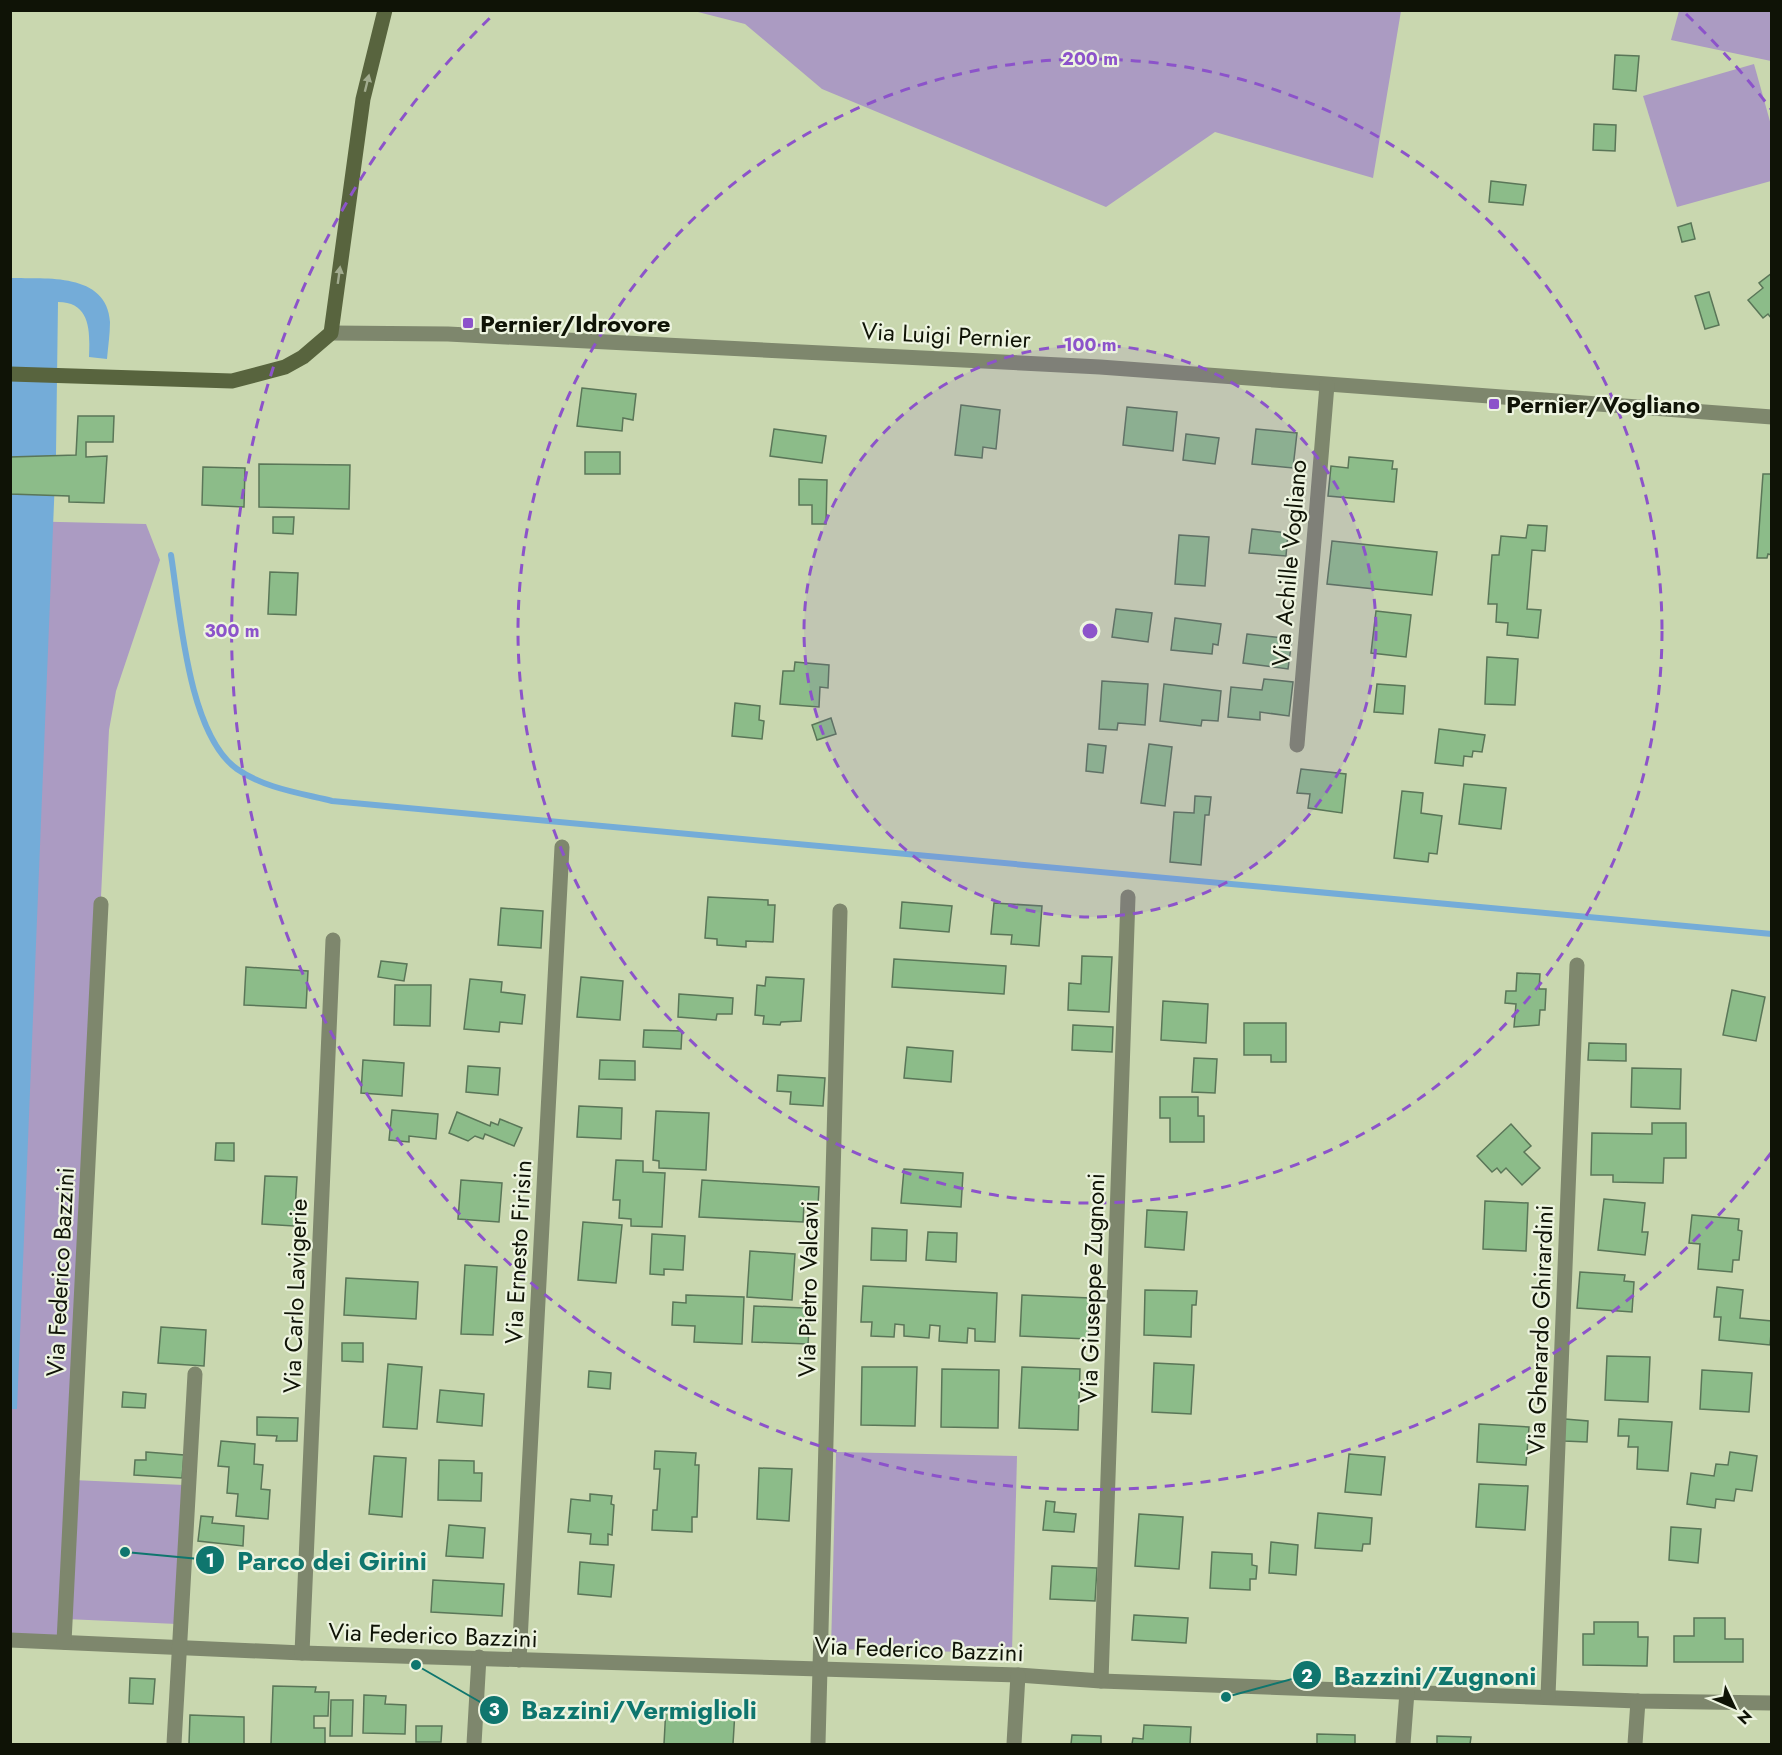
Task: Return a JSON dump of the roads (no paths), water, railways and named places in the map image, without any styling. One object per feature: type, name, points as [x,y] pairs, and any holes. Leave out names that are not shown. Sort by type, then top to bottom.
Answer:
[{"type":"street","points":[[10,374],[217,382],[251,379],[285,368],[303,357],[332,333],[363,99],[385,10]]},
{"type":"street","name":"Via Luigi Pernier","points":[[332,333],[437,333],[844,352],[1100,367],[1772,417]]},
{"type":"street","name":"Via Achille Vogliano","points":[[1297,745],[1327,385]]},
{"type":"street","name":"Via Ernesto Firisin","points":[[519,1660],[562,847]]},
{"type":"street","name":"Via Giuseppe Zugnoni","points":[[1101,1681],[1128,897]]},
{"type":"street","name":"Via Federico Bazzini","points":[[64,1642],[101,904]]},
{"type":"street","name":"Via Pietro Valcavi","points":[[818,1744],[822,1668],[840,911]]},
{"type":"street","name":"Via Carlo Lavigerie","points":[[302,1653],[333,940]]},
{"type":"street","name":"Via Gherardo Ghirardini","points":[[1548,1696],[1577,965]]},
{"type":"street","points":[[174,1744],[195,1374]]},
{"type":"street","name":"Via Federico Bazzini","points":[[14,1640],[302,1653],[1018,1675],[1101,1681],[1638,1701],[1772,1703]]},
{"type":"street","points":[[474,1744],[479,1657]]},
{"type":"street","points":[[1014,1744],[1018,1675]]},
{"type":"street","points":[[1403,1744],[1407,1692]]},
{"type":"street","points":[[1635,1744],[1638,1701]]},
{"type":"water","points":[[11,278],[56,279],[86,286],[98,294],[106,306],[110,322],[107,359],[89,357],[88,329],[83,313],[69,303],[58,302],[56,454],[17,1409],[11,1409]]},
{"type":"waterway","points":[[171,555],[189,670],[207,729],[220,752],[237,769],[259,781],[332,801],[1772,934]]},
{"type":"place","name":"Pernier/Idrovore","points":[[468,323]]},
{"type":"place","name":"Pernier/Vogliano","points":[[1494,404]]},
{"type":"place","name":"Parco dei Girini","points":[[125,1552]]},
{"type":"place","name":"Bazzini/Vermiglioli","points":[[416,1665]]},
{"type":"place","name":"Bazzini/Zugnoni","points":[[1226,1697]]}]
